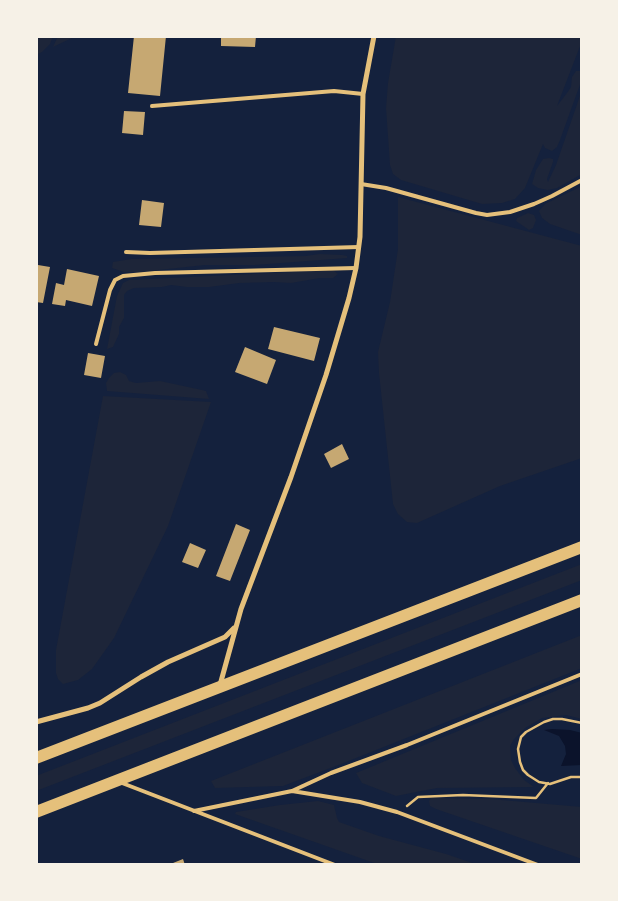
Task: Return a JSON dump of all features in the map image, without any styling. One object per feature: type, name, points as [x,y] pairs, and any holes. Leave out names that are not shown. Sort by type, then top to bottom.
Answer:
[{"type":"highway","points":[[36,758],[582,547]]},
{"type":"highway","points":[[36,812],[582,600]]},
{"type":"street","points":[[220,686],[236,626],[326,375],[350,298],[359,247],[363,94],[374,36]]},
{"type":"street","points":[[36,722],[100,703],[168,662],[225,637],[236,626]]},
{"type":"lane","points":[[152,106],[334,90],[363,94]]},
{"type":"lane","points":[[361,184],[386,188],[487,215],[510,212],[534,204],[582,180]]},
{"type":"lane","points":[[126,252],[150,253],[359,247]]},
{"type":"lane","points":[[96,344],[110,290],[115,280],[123,276],[156,273],[356,268]]},
{"type":"lane","points":[[194,811],[292,791],[331,773],[407,745],[582,674]]},
{"type":"lane","points":[[115,781],[335,865]]},
{"type":"lane","points":[[292,791],[360,802],[397,812],[538,865]]},
{"type":"path","points":[[582,723],[553,719],[533,727],[522,736],[519,743],[518,756],[524,770],[533,779],[548,784],[571,777],[582,777]]},
{"type":"path","points":[[397,812],[418,797],[463,795],[536,798],[548,784]]},
{"type":"shaded area","points":[[36,36],[53,36],[50,44],[36,55]]},
{"type":"shaded area","points":[[58,36],[76,36],[53,47]]},
{"type":"shaded area","points":[[396,36],[582,36],[582,41],[557,106],[571,87],[572,77],[576,71],[581,71],[582,79],[560,140],[557,147],[552,151],[545,148],[543,144],[525,188],[515,199],[502,203],[482,204],[401,180],[393,174],[390,165],[386,108]]},
{"type":"shaded area","points":[[582,90],[582,174],[557,188],[548,190],[538,188],[532,184],[536,170],[543,159],[553,159],[547,179],[548,182],[556,165]]},
{"type":"shaded area","points":[[582,186],[582,235],[550,224],[542,218],[539,211],[545,204]]},
{"type":"shaded area","points":[[398,197],[582,246],[582,458],[500,486],[417,523],[407,522],[398,514],[393,504],[379,373],[378,352],[390,302],[398,249]]},
{"type":"shaded area","points":[[528,213],[534,215],[536,220],[533,228],[529,230],[516,221],[517,218]]},
{"type":"shaded area","points":[[319,254],[342,255],[347,256],[347,258],[255,265],[205,265],[140,272],[124,272],[112,268],[113,262],[131,259],[306,256]]},
{"type":"shaded area","points":[[333,270],[338,274],[333,278],[320,278],[291,283],[239,283],[209,287],[171,285],[134,288],[127,291],[124,295],[124,318],[119,327],[119,334],[113,347],[107,349],[117,296],[123,283],[129,280]]},
{"type":"shaded area","points":[[120,372],[126,375],[129,381],[136,383],[160,381],[206,391],[209,399],[107,391],[106,383],[109,378],[114,373]]},
{"type":"shaded area","points":[[103,396],[211,402],[168,526],[114,638],[92,669],[78,680],[63,684],[58,679],[56,673],[56,650]]},
{"type":"shaded area","points":[[582,564],[582,580],[36,791],[36,776]]},
{"type":"shaded area","points":[[582,635],[582,668],[341,764],[283,786],[215,788],[211,781]]},
{"type":"shaded area","points":[[582,680],[582,719],[566,715],[542,718],[525,728],[510,746],[511,760],[515,768],[524,780],[534,787],[437,788],[396,796],[362,783],[356,773]]},
{"type":"shaded area","points":[[552,729],[582,733],[582,765],[561,766],[566,754],[565,746],[559,736],[544,730]]},
{"type":"shaded area","points":[[431,798],[490,799],[582,807],[582,859],[436,809],[430,806],[429,801]]},
{"type":"shaded area","points":[[318,801],[334,805],[339,822],[379,836],[446,854],[478,865],[380,865],[235,814],[236,812],[280,805]]},
{"type":"building","points":[[134,36],[166,36],[160,96],[128,93]]},
{"type":"building","points":[[221,36],[256,36],[255,47],[221,46]]},
{"type":"building","points":[[124,111],[145,112],[143,135],[122,133]]},
{"type":"building","points":[[142,200],[164,203],[161,227],[139,225]]},
{"type":"building","points":[[38,265],[50,267],[43,303],[36,302]]},
{"type":"building","points":[[67,269],[99,276],[92,306],[66,300],[65,306],[52,304],[56,283],[64,285]]},
{"type":"building","points":[[274,327],[320,338],[314,361],[268,349]]},
{"type":"building","points":[[245,347],[276,360],[267,384],[235,372]]},
{"type":"building","points":[[88,353],[105,356],[101,378],[84,375]]},
{"type":"building","points":[[342,444],[349,459],[331,468],[324,454]]},
{"type":"building","points":[[236,524],[250,530],[230,581],[216,576]]},
{"type":"building","points":[[190,543],[206,550],[198,568],[182,562]]},
{"type":"building","points":[[183,859],[185,865],[168,865]]}]
